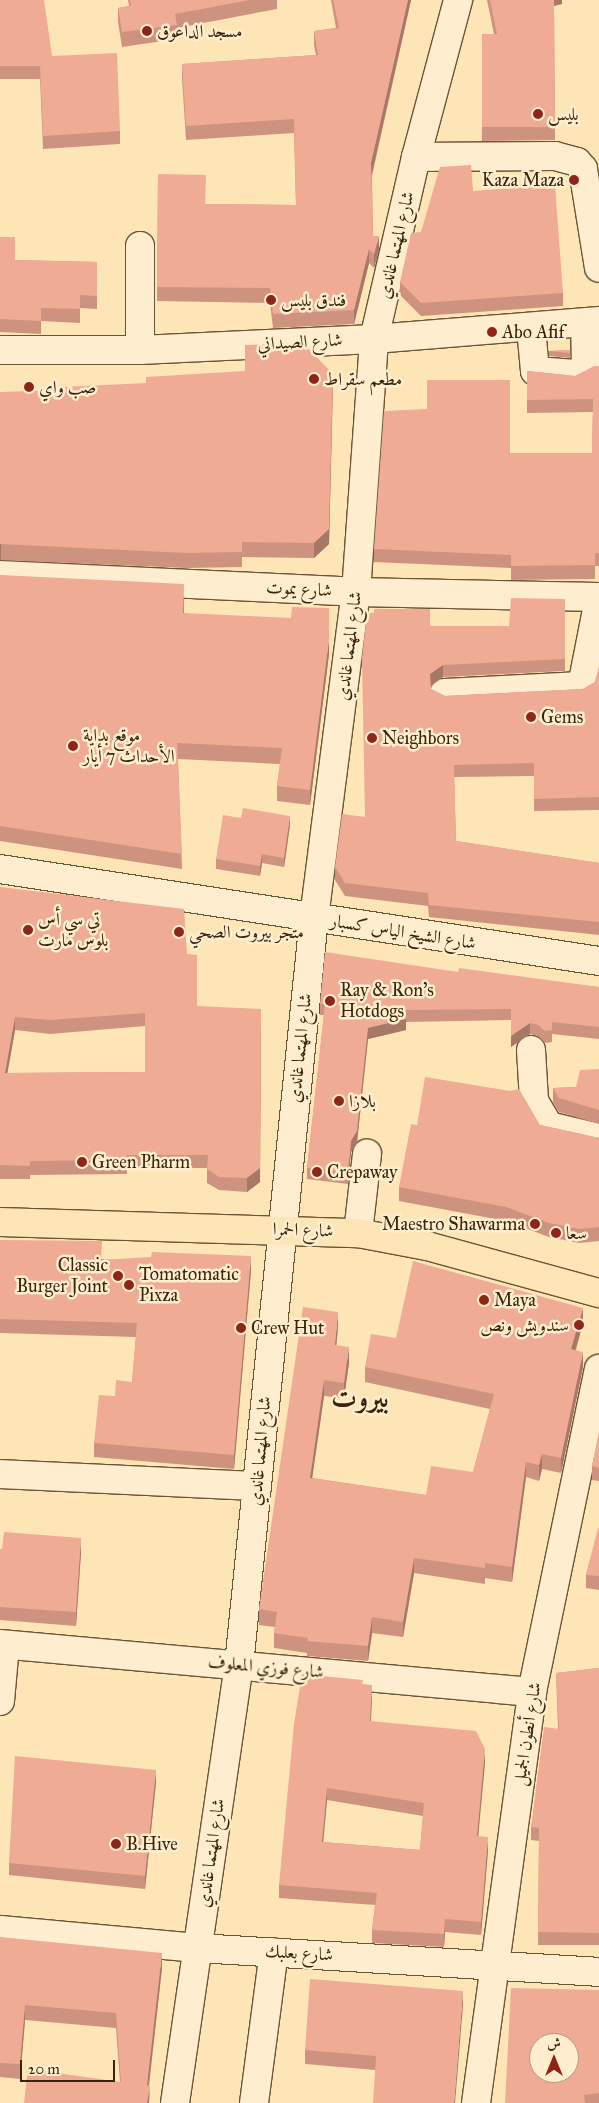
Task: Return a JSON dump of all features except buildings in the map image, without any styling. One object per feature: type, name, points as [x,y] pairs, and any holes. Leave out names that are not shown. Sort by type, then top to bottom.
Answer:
[{"type":"main road","name":"شارع الحمرا","points":[[0,1222],[281,1229],[358,1233],[427,1246],[599,1293]]},
{"type":"street","name":"شارع المهتما غاندي","points":[[175,2103],[239,1665],[281,1229],[314,918],[356,592],[374,339],[416,157],[458,0]]},
{"type":"street","points":[[416,157],[555,156],[578,162],[583,169],[599,268]]},
{"type":"street","points":[[140,246],[140,350]]},
{"type":"street","points":[[531,328],[535,371],[576,374],[586,366],[592,322]]},
{"type":"street","name":"شارع الصيداني","points":[[0,350],[140,350],[374,339],[592,322]]},
{"type":"street","name":"شارع يموت","points":[[0,575],[356,592],[599,598]]},
{"type":"street","points":[[444,693],[582,686],[599,598]]},
{"type":"street","name":"شارع الشيخ الياس كسبار","points":[[0,869],[599,961]]},
{"type":"street","points":[[530,1050],[534,1101],[549,1126],[599,1138]]},
{"type":"street","points":[[358,1233],[368,1154]]},
{"type":"street","name":"شارع أنطون الجميل","points":[[476,2103],[493,1965],[532,1692],[599,1369]]},
{"type":"street","points":[[0,1474],[257,1486]]},
{"type":"street","points":[[0,1701],[3,1644]]},
{"type":"street","name":"شارع فوزي المعلوف","points":[[3,1644],[532,1692]]},
{"type":"street","name":"شارع بعلبك","points":[[0,1930],[197,1948],[599,1972]]},
{"type":"street","points":[[254,2103],[274,1952]]},
{"type":"place","name":"مسجد الداعوق","points":[[147,31]]},
{"type":"place","name":"بليس","points":[[538,114]]},
{"type":"place","name":"Kaza Maza","points":[[574,180]]},
{"type":"place","name":"فندق بليس","points":[[271,300]]},
{"type":"place","name":"Abo Afif","points":[[492,332]]},
{"type":"place","name":"مطعم سقراط","points":[[314,379]]},
{"type":"place","name":"صب واي","points":[[29,387]]},
{"type":"place","name":"Gems","points":[[531,717]]},
{"type":"place","name":"Neighbors","points":[[372,738]]},
{"type":"place","name":"موقع بداية الأحداث 7 أيار","points":[[73,746]]},
{"type":"place","name":"تي سي أس بلوس مارت","points":[[28,930]]},
{"type":"place","name":"متجر بيروت الصحي","points":[[179,932]]},
{"type":"place","name":"Ray & Ron's Hotdogs","points":[[330,1001]]},
{"type":"place","name":"بلازا","points":[[339,1101]]},
{"type":"place","name":"Green Pharm","points":[[82,1162]]},
{"type":"place","name":"Crepaway","points":[[317,1172]]},
{"type":"place","name":"Maestro Shawarma","points":[[535,1224]]},
{"type":"place","name":"سعا","points":[[556,1233]]},
{"type":"place","name":"Classic Burger Joint","points":[[118,1276]]},
{"type":"place","name":"Tomatomatic Pixza","points":[[129,1285]]},
{"type":"place","name":"Maya","points":[[484,1300]]},
{"type":"place","name":"سندويش ونص","points":[[579,1325]]},
{"type":"place","name":"Crew Hut","points":[[241,1328]]},
{"type":"place","name":"B.Hive","points":[[116,1844]]},
{"type":"district","name":"بيروت","points":[[360,1398]]}]
